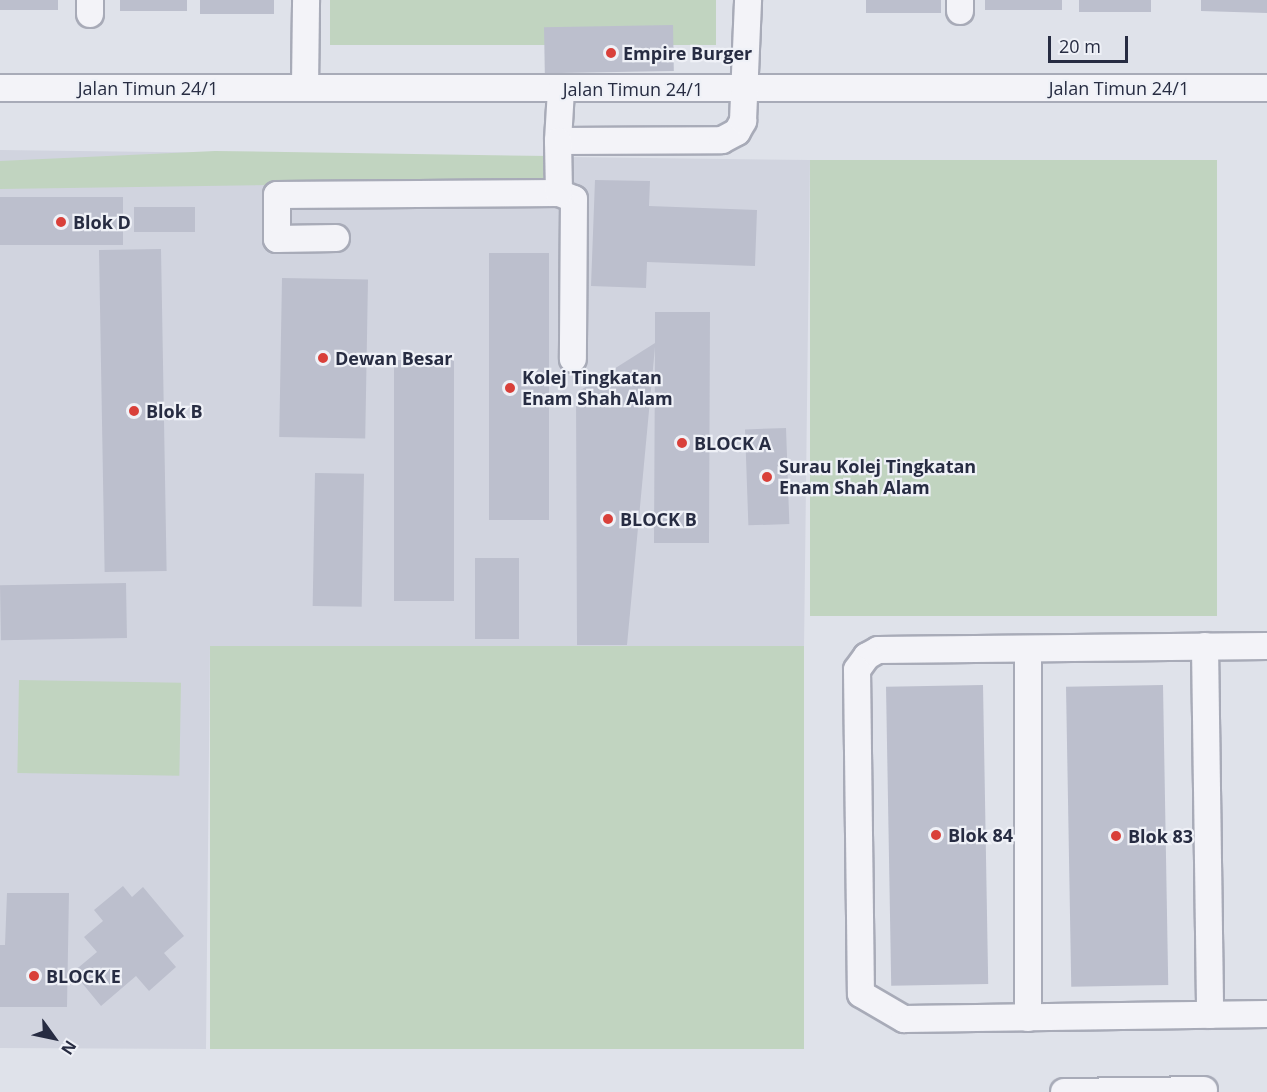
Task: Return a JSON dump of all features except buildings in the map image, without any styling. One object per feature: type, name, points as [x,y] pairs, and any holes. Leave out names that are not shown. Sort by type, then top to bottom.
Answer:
[{"type":"street","points":[[305,87],[306,0]]},
{"type":"street","points":[[558,141],[722,140],[737,132],[743,122],[746,88],[748,0]]},
{"type":"street","name":"Jalan Timun 24/1","points":[[0,88],[305,87],[561,90],[1267,88]]},
{"type":"street","points":[[559,193],[558,141],[561,90]]},
{"type":"street","points":[[336,238],[277,239],[277,195],[559,193],[574,199],[573,359]]},
{"type":"street","points":[[1205,646],[1210,1015]]},
{"type":"street","points":[[1267,646],[879,650],[867,656],[857,670],[861,994],[904,1019],[1267,1014]]},
{"type":"street","points":[[1028,648],[1028,1018]]},
{"type":"street","points":[[1064,1092],[1204,1090]]},
{"type":"shaded area","name":"Kolej Tingkatan Enam Shah Alam","points":[[0,150],[810,160],[804,648],[210,646],[206,1049],[0,1048]]},
{"type":"green space","points":[[330,0],[716,0],[716,45],[330,45]]},
{"type":"green space","points":[[215,151],[549,156],[544,181],[0,189],[0,161]]},
{"type":"green space","points":[[810,160],[1217,160],[1217,616],[810,616]]},
{"type":"green space","points":[[210,646],[804,646],[804,1049],[210,1049]]},
{"type":"green space","points":[[19,680],[181,683],[179,776],[17,773]]},
{"type":"place","name":"Empire Burger","points":[[611,53]]},
{"type":"place","name":"Blok D","points":[[61,222]]},
{"type":"place","name":"Dewan Besar","points":[[323,358]]},
{"type":"place","name":"Kolej Tingkatan Enam Shah Alam","points":[[510,388]]},
{"type":"place","name":"Blok B","points":[[134,411]]},
{"type":"place","name":"BLOCK A","points":[[682,443]]},
{"type":"place","name":"Surau Kolej Tingkatan Enam Shah Alam","points":[[767,477]]},
{"type":"place","name":"BLOCK B","points":[[608,519]]},
{"type":"place","name":"Blok 84","points":[[936,835]]},
{"type":"place","name":"Blok 83","points":[[1116,836]]},
{"type":"place","name":"BLOCK E","points":[[34,976]]}]
